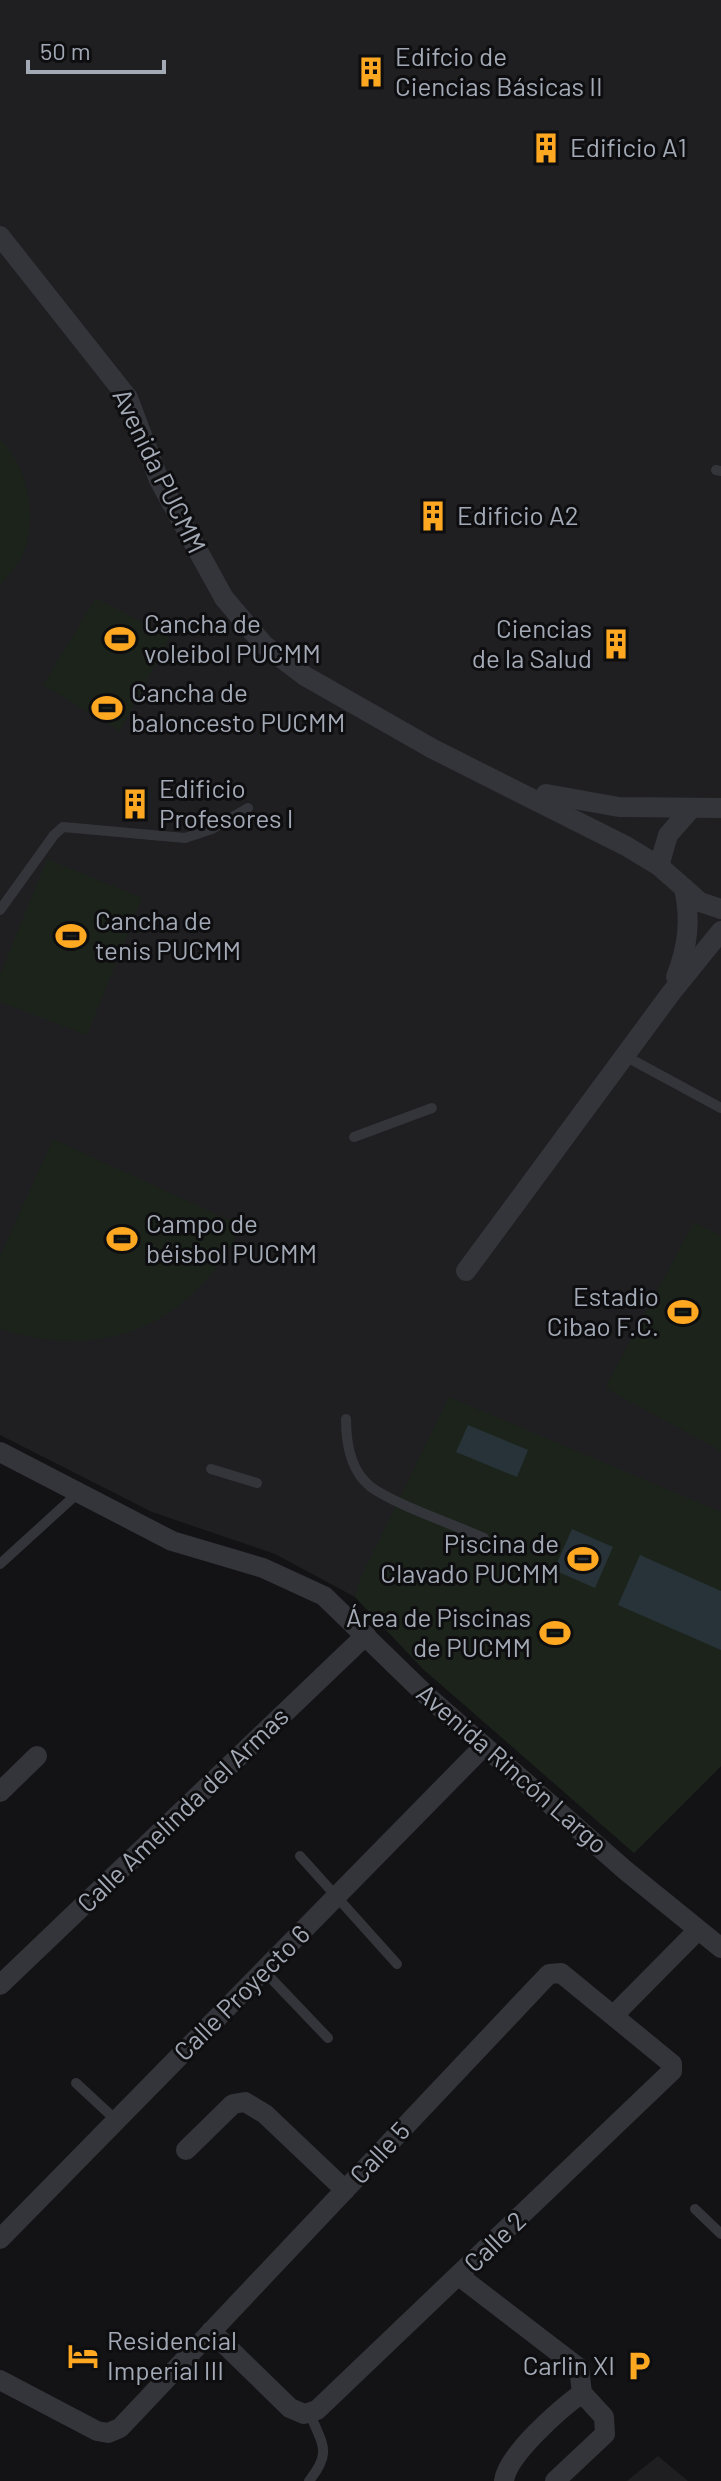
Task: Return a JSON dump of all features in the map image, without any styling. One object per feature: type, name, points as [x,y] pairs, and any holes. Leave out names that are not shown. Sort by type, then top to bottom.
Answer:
[{"type":"street","name":"Avenida PUCMM","points":[[0,236],[73,324],[128,398],[159,480],[216,585],[264,645],[305,676],[433,749],[500,780],[659,866],[700,902],[721,909]]},
{"type":"street","name":"Avenida PUCMM","points":[[500,780],[569,800],[690,810],[721,808]]},
{"type":"street","points":[[659,866],[668,835],[690,810]]},
{"type":"street","points":[[671,993],[686,949],[690,915],[684,888]]},
{"type":"street","points":[[466,1271],[671,993],[721,931]]},
{"type":"street","name":"Avenida Rincón Largo","points":[[0,1452],[172,1541],[263,1568],[324,1596],[426,1695],[698,1930],[720,1945]]},
{"type":"street","name":"Calle Amelinda del Armas","points":[[0,1985],[366,1635]]},
{"type":"street","name":"Calle Proyecto 6","points":[[0,2239],[484,1746]]},
{"type":"street","points":[[0,1792],[37,1756]]},
{"type":"street","points":[[614,2015],[698,1930]]},
{"type":"street","name":"Calle 5","points":[[0,2380],[97,2431],[108,2433],[120,2428],[549,1974],[561,1973],[614,2015]]},
{"type":"street","name":"Calle 2","points":[[310,2414],[672,2071],[672,2064],[614,2015]]},
{"type":"street","points":[[186,2150],[233,2104],[245,2102],[265,2114],[345,2190]]},
{"type":"street","points":[[459,2276],[579,2368],[582,2393],[604,2417],[605,2434],[555,2481]]},
{"type":"street","points":[[211,2331],[290,2408],[310,2414]]},
{"type":"street","points":[[504,2481],[509,2465],[528,2442],[582,2393]]},
{"type":"lane","points":[[0,910],[63,827],[185,838],[212,829],[248,808]]},
{"type":"lane","points":[[625,1056],[721,1108]]},
{"type":"lane","points":[[354,1137],[432,1108]]},
{"type":"lane","points":[[346,1419],[346,1441],[354,1467],[370,1487],[484,1538]]},
{"type":"lane","points":[[211,1469],[257,1483]]},
{"type":"lane","points":[[0,1564],[78,1493]]},
{"type":"lane","points":[[300,1856],[335,1899],[397,1964]]},
{"type":"lane","points":[[264,1971],[328,2038]]},
{"type":"lane","points":[[76,2083],[117,2121]]},
{"type":"lane","points":[[695,2209],[721,2234]]},
{"type":"lane","points":[[310,2414],[326,2453],[313,2479]]},
{"type":"shaded area","points":[[0,0],[721,0],[721,1766],[634,1853],[423,1669],[355,1597],[275,1554],[152,1512],[0,1435]]},
{"type":"shaded area","points":[[0,440],[10,451],[25,480],[30,514],[26,546],[16,567],[0,585]]},
{"type":"shaded area","points":[[96,598],[170,637],[120,731],[43,685]]},
{"type":"shaded area","name":"Cancha de tenis PUCMM","points":[[47,859],[142,898],[87,1035],[0,1002],[0,975]]},
{"type":"shaded area","name":"Campo de béisbol PUCMM","points":[[53,1139],[242,1226],[222,1260],[198,1288],[172,1311],[142,1327],[110,1337],[75,1341],[39,1338],[0,1329],[0,1256]]},
{"type":"shaded area","name":"Estadio Cibao F.C.","points":[[694,1222],[721,1236],[721,1451],[605,1388]]},
{"type":"shaded area","name":"Área de Piscinas de PUCMM","points":[[449,1397],[721,1512],[721,1766],[634,1853],[423,1669],[355,1597],[360,1579]]},
{"type":"shaded area","points":[[468,1425],[528,1450],[517,1477],[456,1452]]},
{"type":"shaded area","name":"Piscina de Clavado PUCMM","points":[[572,1529],[613,1547],[595,1588],[554,1570]]},
{"type":"shaded area","points":[[640,1555],[721,1591],[721,1650],[618,1605]]},
{"type":"shaded area","points":[[658,2456],[688,2481],[627,2481]]},
{"type":"place","name":"Edifcio de Ciencias Básicas II","points":[[371,72]]},
{"type":"place","name":"Edificio A1","points":[[546,148]]},
{"type":"place","name":"Edificio A2","points":[[433,516]]},
{"type":"place","name":"Cancha de voleibol PUCMM","points":[[120,639]]},
{"type":"place","name":"Ciencias de la Salud","points":[[616,644]]},
{"type":"place","name":"Cancha de baloncesto PUCMM","points":[[107,708]]},
{"type":"place","name":"Edificio Profesores I","points":[[135,804]]},
{"type":"place","name":"Cancha de tenis PUCMM","points":[[71,936]]},
{"type":"place","name":"Campo de béisbol PUCMM","points":[[122,1239]]},
{"type":"place","name":"Estadio Cibao F.C.","points":[[683,1312]]},
{"type":"place","name":"Piscina de Clavado PUCMM","points":[[583,1559]]},
{"type":"place","name":"Área de Piscinas de PUCMM","points":[[555,1633]]},
{"type":"place","name":"Residencial Imperial III","points":[[83,2356]]},
{"type":"place","name":"Carlin XI","points":[[639,2366]]}]
